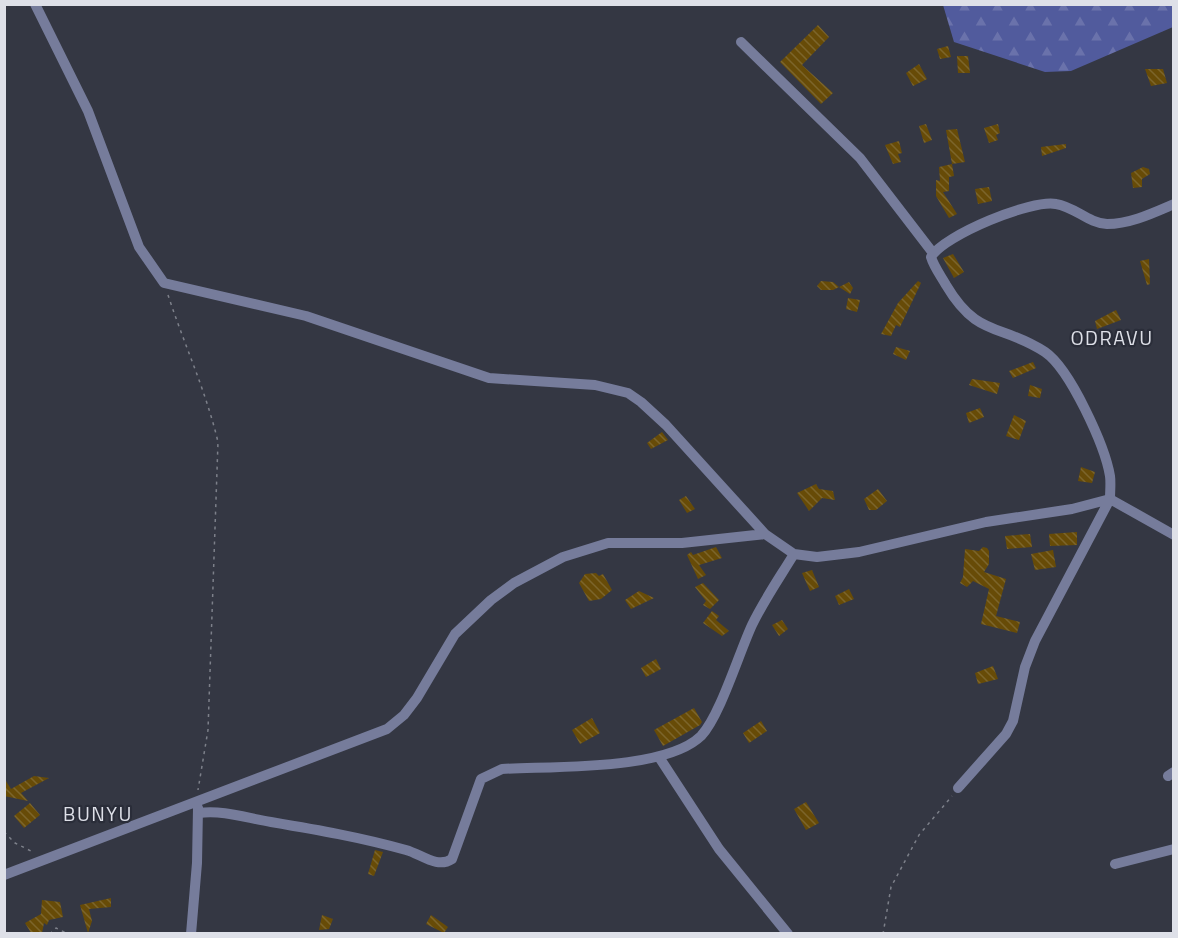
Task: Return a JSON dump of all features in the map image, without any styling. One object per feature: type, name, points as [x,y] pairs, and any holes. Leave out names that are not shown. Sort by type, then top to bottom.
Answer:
[{"type":"street","points":[[35,4],[95,127],[105,162],[139,247],[164,283],[306,316],[489,378],[595,385],[628,393],[666,425],[765,534],[794,554],[817,557],[859,552],[986,522],[1072,509],[1110,499],[1173,535]]},
{"type":"street","points":[[741,42],[815,117],[860,158],[933,253],[933,263],[966,314],[987,327],[1044,352],[1061,369],[1077,394],[1102,451],[1110,476],[1110,499],[1035,641],[1025,667],[1013,721],[1006,734],[958,788]]},
{"type":"street","points":[[933,253],[988,221],[1042,204],[1059,204],[1105,224],[1130,220],[1173,204]]},
{"type":"street","points":[[4,875],[387,729],[404,715],[417,698],[454,634],[491,600],[514,583],[563,557],[608,543],[682,543],[765,534]]},
{"type":"street","points":[[198,813],[223,812],[346,834],[418,854],[442,864],[452,860],[481,779],[493,772],[502,769],[642,760],[659,757],[686,746],[700,736],[711,722],[752,625],[794,554]]},
{"type":"street","points":[[659,757],[719,849],[788,933]]},
{"type":"street","points":[[190,933],[198,813],[196,800]]},
{"type":"street","points":[[1115,864],[1173,849]]},
{"type":"path","points":[[164,283],[189,357],[207,398],[218,442],[208,730],[196,800]]},
{"type":"path","points":[[883,933],[891,887],[919,835],[958,788]]},
{"type":"path","points":[[4,832],[27,851],[51,856]]},
{"type":"path","points":[[50,933],[56,928],[68,933]]},
{"type":"green space","points":[[943,5],[1173,5],[1173,27],[1071,71],[1045,72],[954,42]]},
{"type":"building","points":[[818,25],[829,37],[802,65],[833,93],[821,104],[780,62]]},
{"type":"building","points":[[948,46],[951,57],[940,59],[937,49]]},
{"type":"building","points":[[957,56],[968,56],[970,73],[958,73]]},
{"type":"building","points":[[919,64],[927,79],[913,86],[906,73]]},
{"type":"building","points":[[1145,69],[1163,69],[1167,83],[1151,86]]},
{"type":"building","points":[[926,124],[932,140],[924,143],[919,126]]},
{"type":"building","points":[[998,124],[1000,133],[996,135],[998,140],[989,143],[984,128]]},
{"type":"building","points":[[957,129],[965,162],[952,164],[946,130]]},
{"type":"building","points":[[899,141],[902,153],[898,154],[901,162],[893,164],[885,145]]},
{"type":"building","points":[[1066,144],[1066,148],[1042,156],[1041,147]]},
{"type":"building","points":[[952,164],[954,176],[949,177],[949,191],[943,192],[957,214],[949,218],[936,196],[936,180],[940,181],[939,167]]},
{"type":"building","points":[[1143,167],[1149,169],[1150,174],[1142,179],[1142,187],[1133,188],[1131,173]]},
{"type":"building","points":[[989,187],[992,201],[978,204],[975,189]]},
{"type":"building","points":[[953,254],[964,272],[954,278],[943,258]]},
{"type":"building","points":[[1149,259],[1150,284],[1147,285],[1140,261]]},
{"type":"building","points":[[821,281],[833,282],[839,287],[833,290],[821,290],[817,286]]},
{"type":"building","points":[[918,281],[921,283],[900,327],[896,325],[891,336],[881,334],[898,303]]},
{"type":"building","points":[[849,282],[853,288],[850,294],[839,287]]},
{"type":"building","points":[[848,298],[860,300],[857,312],[846,309]]},
{"type":"building","points":[[1116,310],[1121,320],[1097,329],[1095,321]]},
{"type":"building","points":[[896,347],[910,351],[906,360],[893,354]]},
{"type":"building","points":[[1033,362],[1036,368],[1013,378],[1009,371]]},
{"type":"building","points":[[972,379],[1000,383],[997,394],[969,385]]},
{"type":"building","points":[[1030,385],[1042,389],[1040,398],[1028,396]]},
{"type":"building","points":[[980,408],[984,417],[969,423],[966,413]]},
{"type":"building","points":[[1014,415],[1026,421],[1019,440],[1006,436]]},
{"type":"building","points":[[662,432],[668,440],[651,449],[647,443]]},
{"type":"building","points":[[1081,467],[1095,472],[1092,483],[1078,481]]},
{"type":"building","points":[[816,484],[819,489],[833,491],[835,500],[822,498],[809,511],[797,493]]},
{"type":"building","points":[[878,489],[887,501],[876,510],[869,510],[864,499]]},
{"type":"building","points":[[686,496],[695,509],[687,513],[679,500]]},
{"type":"building","points":[[1077,532],[1077,545],[1050,546],[1049,534]]},
{"type":"building","points":[[1030,534],[1032,547],[1007,549],[1005,536]]},
{"type":"building","points":[[716,547],[722,558],[699,565],[706,575],[698,579],[687,555],[691,552],[693,555]]},
{"type":"building","points":[[983,547],[989,551],[989,564],[984,572],[1006,579],[996,616],[1020,622],[1017,633],[981,624],[989,589],[973,581],[967,587],[960,583],[963,577],[965,549],[979,551]]},
{"type":"building","points":[[1053,550],[1056,567],[1035,570],[1031,554]]},
{"type":"building","points":[[812,570],[819,587],[810,591],[802,573]]},
{"type":"building","points":[[596,573],[599,576],[603,574],[612,590],[601,599],[589,601],[579,583],[585,574]]},
{"type":"building","points":[[703,583],[719,600],[710,609],[703,605],[706,601],[695,587]]},
{"type":"building","points":[[849,589],[854,599],[839,605],[835,596]]},
{"type":"building","points":[[639,591],[654,598],[631,609],[625,600]]},
{"type":"building","points":[[712,611],[719,616],[716,620],[729,631],[722,636],[703,623]]},
{"type":"building","points":[[782,620],[788,629],[779,636],[772,625]]},
{"type":"building","points":[[656,659],[661,669],[646,677],[641,668]]},
{"type":"building","points":[[993,666],[998,679],[978,684],[975,673]]},
{"type":"building","points":[[694,708],[702,722],[700,725],[663,746],[654,730]]},
{"type":"building","points":[[592,718],[600,733],[580,744],[572,730]]},
{"type":"building","points":[[761,721],[767,731],[749,743],[743,733]]},
{"type":"building","points":[[34,776],[49,778],[21,793],[28,801],[4,796],[4,778],[11,789]]},
{"type":"building","points":[[806,802],[819,823],[806,830],[794,809]]},
{"type":"building","points":[[30,803],[40,815],[24,828],[14,816]]},
{"type":"building","points":[[375,850],[383,852],[374,876],[368,874]]},
{"type":"building","points":[[111,898],[111,907],[89,909],[92,921],[88,933],[80,905]]},
{"type":"building","points":[[42,900],[60,902],[63,917],[49,920],[47,925],[44,923],[42,933],[31,933],[25,923],[41,914]]},
{"type":"building","points":[[322,915],[333,919],[329,929],[319,930]]},
{"type":"building","points":[[431,915],[448,927],[444,933],[426,924]]},
{"type":"district","name":"ODRAVU","points":[[1112,337]]},
{"type":"district","name":"BUNYU","points":[[98,813]]}]
